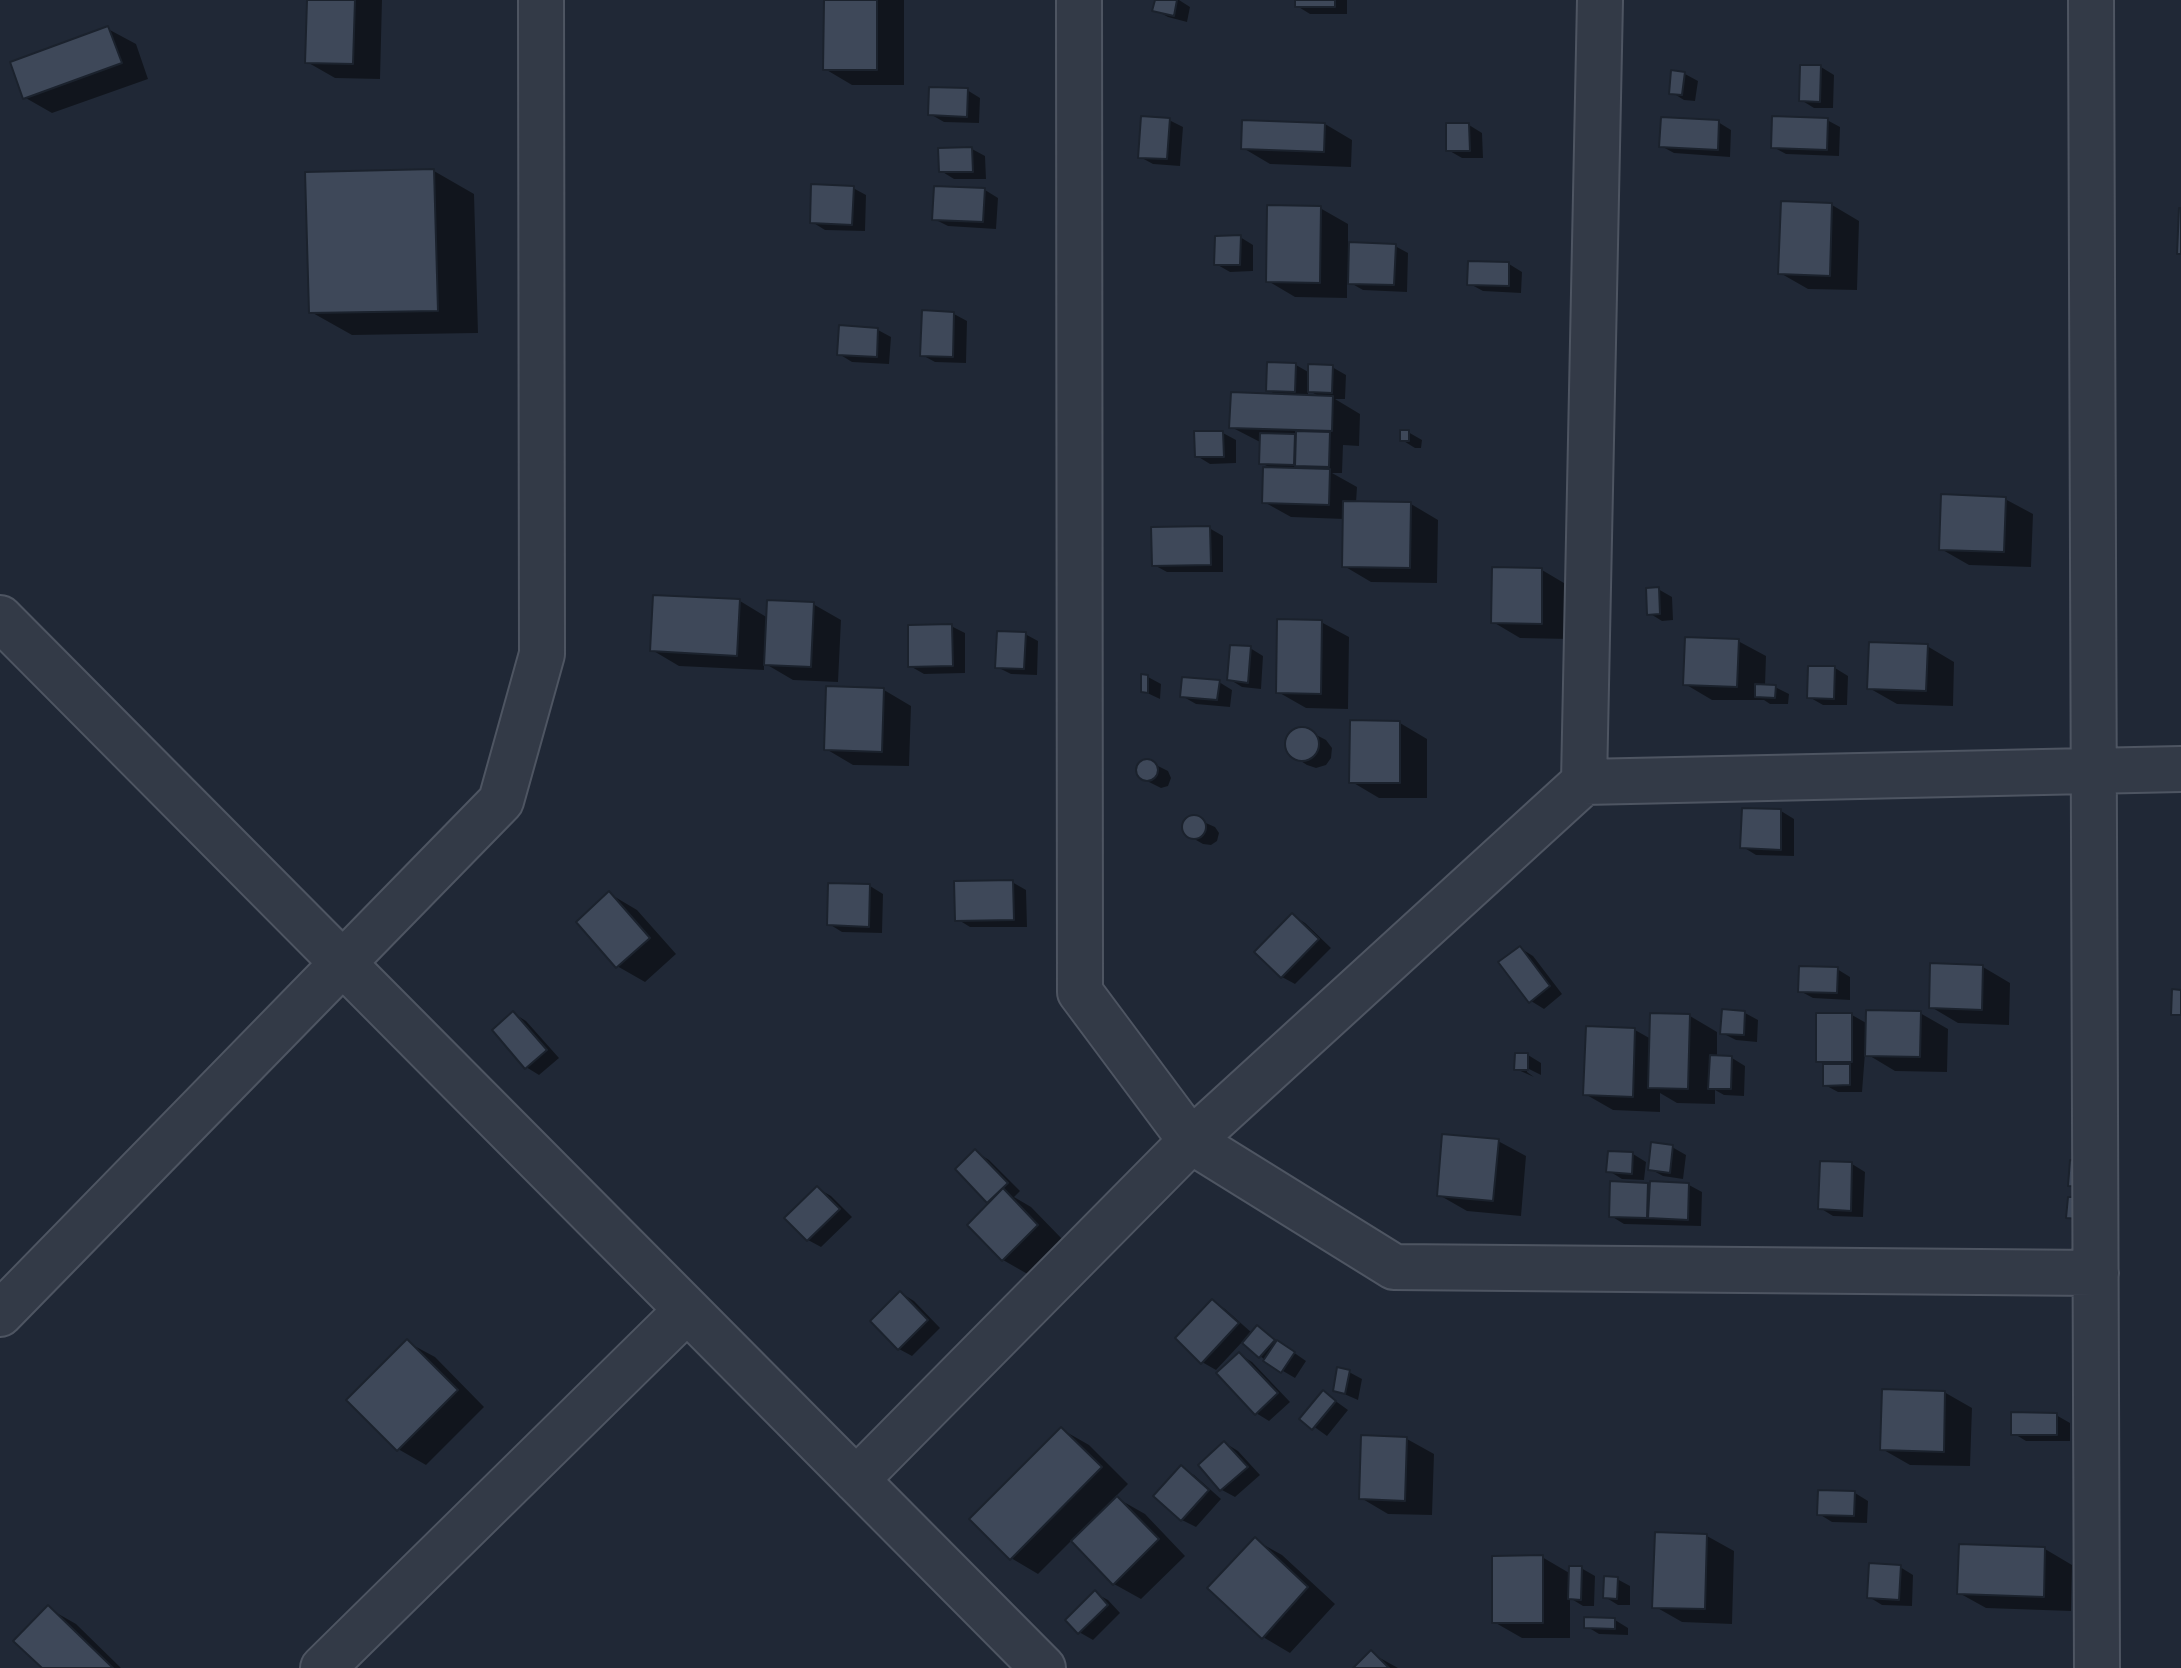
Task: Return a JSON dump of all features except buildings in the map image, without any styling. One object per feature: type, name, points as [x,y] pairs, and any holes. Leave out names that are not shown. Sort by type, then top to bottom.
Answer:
[{"type":"street","points":[[0,1314],[501,801],[542,654],[541,0]]},
{"type":"street","points":[[1079,0],[1080,992],[1191,1141],[1394,1267],[2096,1273]]},
{"type":"street","points":[[1584,782],[1600,0]]},
{"type":"street","points":[[2091,0],[2097,1668]]},
{"type":"street","points":[[0,618],[1043,1668]]},
{"type":"street","points":[[856,1480],[1191,1141],[1584,782],[2181,769]]},
{"type":"street","points":[[323,1668],[687,1310]]}]
